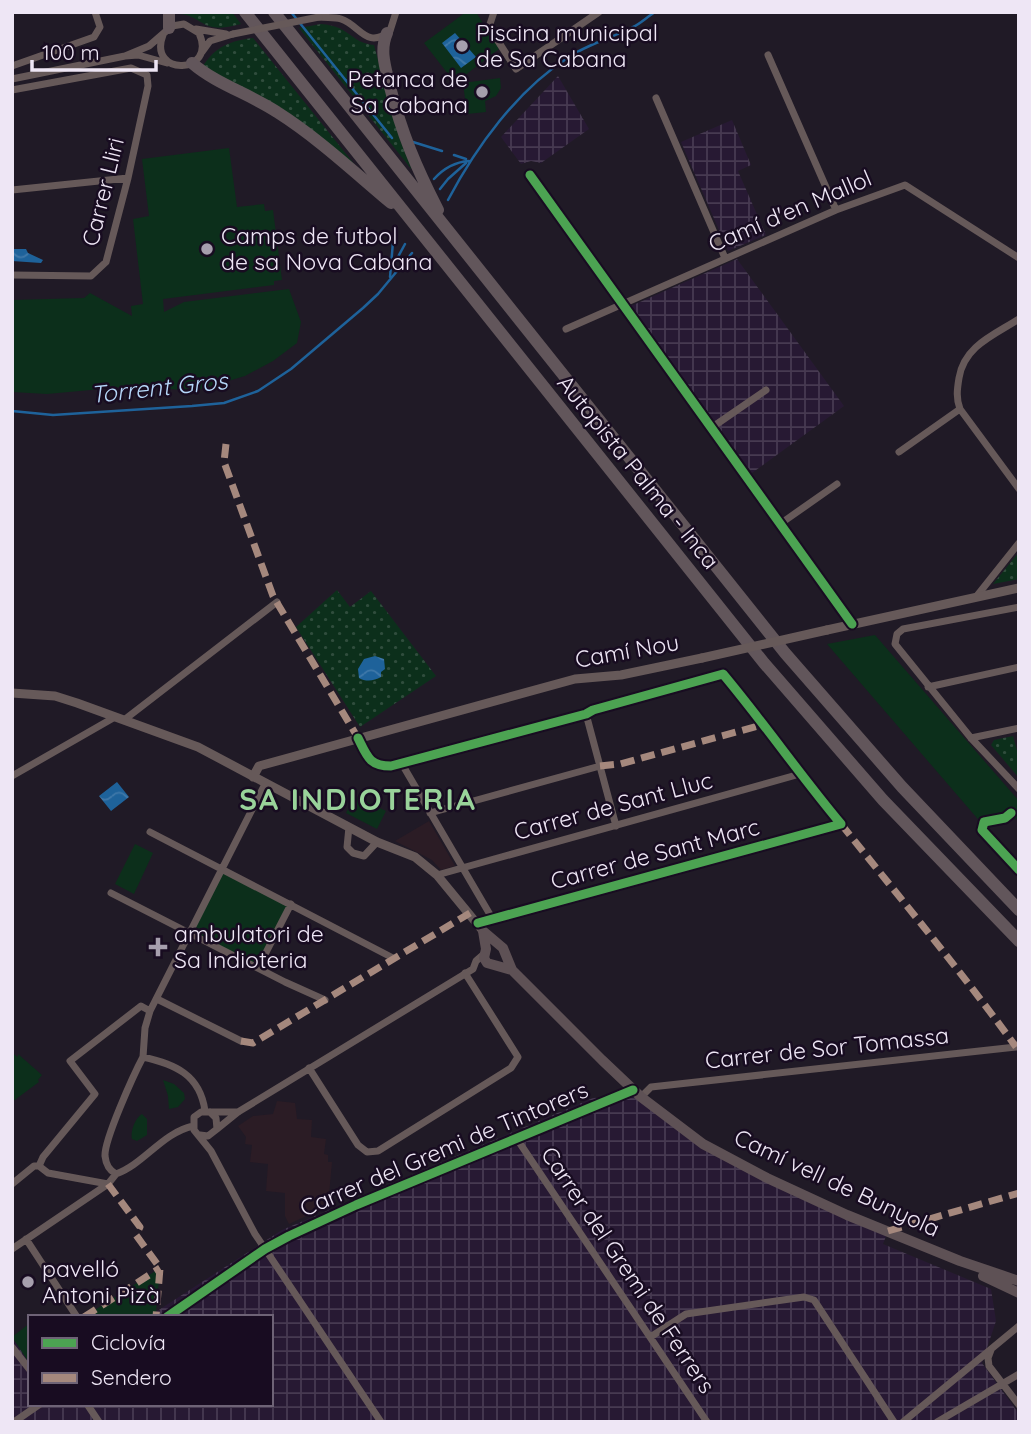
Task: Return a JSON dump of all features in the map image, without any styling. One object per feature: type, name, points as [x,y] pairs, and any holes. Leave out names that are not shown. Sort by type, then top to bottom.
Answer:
[{"type":"highway","points":[[166,31],[169,12]]},
{"type":"highway","name":"Autopista Palma - Inca","points":[[245,12],[764,663],[891,808],[1019,941]]},
{"type":"highway","name":"Autopista Palma - Inca","points":[[274,12],[785,653],[910,796],[1019,910]]},
{"type":"highway","points":[[391,27],[383,54],[404,137],[451,235]]},
{"type":"highway","points":[[196,60],[204,73],[259,101],[335,154],[412,222]]},
{"type":"main road","points":[[481,927],[489,949],[487,963],[499,964],[506,951],[489,949]]},
{"type":"main road","name":"Camí vell de Bunyola","points":[[499,964],[512,970],[637,1093],[703,1144],[766,1178],[847,1215],[960,1261]]},
{"type":"main road","points":[[960,1261],[1019,1282]]},
{"type":"main road","points":[[960,1261],[980,1275],[1019,1293]]},
{"type":"street","points":[[12,79],[125,56],[138,55],[180,66],[196,60],[210,41],[319,17],[329,12]]},
{"type":"street","points":[[391,27],[396,12]]},
{"type":"street","points":[[319,17],[341,19],[362,35],[371,37],[391,27],[401,12]]},
{"type":"street","points":[[494,12],[489,27],[516,69],[599,12]]},
{"type":"street","points":[[12,66],[94,37],[100,27],[96,13]]},
{"type":"street","points":[[351,13],[355,29]]},
{"type":"street","points":[[125,56],[149,46],[166,31],[184,24],[211,33],[233,34]]},
{"type":"street","points":[[195,29],[202,45],[196,60]]},
{"type":"street","points":[[166,31],[160,47],[161,53],[174,65]]},
{"type":"street","points":[[768,55],[836,210]]},
{"type":"street","name":"Carrer Lliri","points":[[12,90],[131,68],[148,75],[128,178],[106,262],[92,276],[12,275]]},
{"type":"street","points":[[656,98],[725,258]]},
{"type":"street","points":[[530,175],[852,624]]},
{"type":"street","points":[[12,190],[128,178]]},
{"type":"street","name":"Camí d'en Mallol","points":[[566,329],[836,210],[905,185],[1019,258]]},
{"type":"street","points":[[1019,319],[972,349],[961,364],[956,398],[960,410],[1019,489]]},
{"type":"street","points":[[711,428],[766,390]]},
{"type":"street","points":[[899,452],[960,410]]},
{"type":"street","points":[[780,524],[837,484]]},
{"type":"street","points":[[975,597],[1019,542]]},
{"type":"street","name":"Camí Nou","points":[[253,778],[259,766],[575,679],[621,675],[1019,588]]},
{"type":"street","points":[[12,776],[119,718],[277,602]]},
{"type":"street","points":[[1019,607],[903,629],[897,634],[895,644],[971,738],[1019,789]]},
{"type":"street","points":[[928,687],[1019,667]]},
{"type":"street","points":[[358,738],[370,761],[391,766],[723,674],[765,724],[800,775]]},
{"type":"street","points":[[12,693],[55,696],[198,747],[377,842],[415,857],[437,875],[481,927]]},
{"type":"street","points":[[586,714],[616,826]]},
{"type":"street","points":[[971,738],[1019,727]]},
{"type":"street","points":[[402,764],[492,918]]},
{"type":"street","points":[[430,814],[600,766]]},
{"type":"street","name":"Carrer de Sant Marc","points":[[481,927],[492,918],[841,824],[800,775]]},
{"type":"street","name":"Carrer de Sant Lluc","points":[[437,875],[800,775]]},
{"type":"street","points":[[116,1174],[108,1169],[104,1154],[130,1083],[143,1057],[145,1028],[150,1011],[265,784]]},
{"type":"street","points":[[349,827],[347,847],[354,853],[364,856],[377,842]]},
{"type":"street","points":[[150,832],[393,958]]},
{"type":"street","points":[[111,893],[326,1000]]},
{"type":"street","points":[[258,968],[291,904]]},
{"type":"street","points":[[469,971],[489,949]]},
{"type":"street","points":[[199,1135],[208,1136],[238,1112],[469,971],[499,964]]},
{"type":"street","points":[[309,1068],[358,1145],[367,1152],[378,1150],[511,1068],[518,1057],[469,971]]},
{"type":"street","points":[[157,999],[241,1041]]},
{"type":"street","points":[[39,1167],[43,1157],[95,1094],[70,1061],[141,1006],[150,1011]]},
{"type":"street","name":"Carrer de Sor Tomassa","points":[[637,1093],[651,1087],[1002,1049],[1019,1044]]},
{"type":"street","points":[[143,1057],[173,1064],[189,1077],[201,1096],[206,1111],[216,1118],[211,1151]]},
{"type":"street","name":"Carrer del Gremi de Tintorers","points":[[170,1315],[265,1249],[356,1205],[637,1093]]},
{"type":"street","points":[[238,1112],[206,1111],[194,1118],[193,1126],[211,1151],[255,1234],[381,1422]]},
{"type":"street","points":[[12,1249],[108,1184],[116,1174],[130,1169],[171,1136],[193,1126]]},
{"type":"street","name":"Carrer del Gremi de Ferrers","points":[[517,1139],[652,1336],[707,1422]]},
{"type":"street","points":[[12,1184],[34,1166],[48,1173],[108,1184]]},
{"type":"street","points":[[26,1240],[76,1315]]},
{"type":"street","points":[[652,1336],[686,1314],[804,1297],[814,1300],[894,1422]]},
{"type":"street","points":[[903,1422],[1019,1326]]},
{"type":"street","points":[[12,1347],[28,1367]]},
{"type":"street","points":[[991,1350],[988,1364],[1019,1405]]},
{"type":"street","points":[[937,1422],[1019,1374]]},
{"type":"street","points":[[14,1422],[37,1406]]},
{"type":"street","points":[[88,1406],[99,1422]]},
{"type":"shaded area","points":[[558,76],[589,129],[541,163],[531,161],[521,164],[501,137]]},
{"type":"shaded area","points":[[732,120],[751,165],[738,171],[766,235],[728,251],[681,142]]},
{"type":"shaded area","points":[[737,259],[844,406],[752,473],[631,306]]},
{"type":"shaded area","points":[[429,821],[455,866],[441,870],[432,860],[395,841]]},
{"type":"shaded area","points":[[634,1096],[703,1144],[888,1231],[883,1244],[991,1289],[996,1321],[982,1363],[1019,1414],[1019,1422],[12,1422],[12,1337],[28,1361],[28,1406],[273,1406],[273,1315],[151,1315],[282,1230],[593,1098]]},
{"type":"shaded area","points":[[277,1101],[295,1103],[297,1119],[312,1120],[311,1137],[326,1139],[324,1154],[328,1155],[328,1162],[332,1162],[328,1206],[289,1224],[285,1216],[285,1193],[266,1191],[268,1164],[250,1162],[252,1145],[245,1144],[246,1137],[238,1126],[253,1116],[273,1114]]},
{"type":"green space","points":[[178,12],[232,12],[241,24],[215,27]]},
{"type":"green space","name":"Piscina municipal de Sa Cabana","points":[[466,12],[476,12],[499,49],[455,83],[424,43]]},
{"type":"green space","points":[[331,25],[366,44],[374,45],[400,140],[412,170],[299,28]]},
{"type":"green space","points":[[253,38],[359,170],[203,66],[224,46]]},
{"type":"green space","name":"Petanca de Sa Cabana","points":[[500,78],[501,88],[496,96],[485,101],[486,112],[467,114],[463,83]]},
{"type":"green space","points":[[229,148],[237,207],[264,204],[265,211],[273,210],[282,280],[274,281],[274,285],[163,299],[164,312],[184,302],[289,289],[301,322],[297,343],[273,361],[245,376],[194,391],[134,386],[47,394],[12,392],[12,300],[84,298],[90,293],[132,316],[131,306],[143,304],[133,219],[149,216],[142,159]]},
{"type":"green space","points":[[1019,552],[1019,579],[993,584]]},
{"type":"green space","points":[[337,590],[350,607],[371,591],[436,676],[360,727],[296,627]]},
{"type":"green space","points":[[875,635],[1019,801],[1019,818],[983,825],[827,644]]},
{"type":"green space","points":[[1013,736],[1019,758],[1019,778],[991,745],[994,740]]},
{"type":"green space","points":[[355,796],[386,811],[377,829],[346,813]]},
{"type":"green space","points":[[135,844],[153,853],[134,894],[115,884]]},
{"type":"green space","points":[[222,869],[291,904],[258,968],[190,933]]},
{"type":"green space","points":[[12,1053],[18,1057],[18,1054],[42,1075],[39,1082],[12,1102]]},
{"type":"green space","points":[[163,1080],[174,1084],[184,1093],[185,1099],[178,1107],[169,1109]]},
{"type":"green space","points":[[142,1114],[147,1119],[147,1135],[137,1141],[132,1139],[132,1133],[135,1122]]},
{"type":"green space","points":[[160,1268],[156,1312],[151,1315],[87,1315]]},
{"type":"green space","points":[[28,1325],[28,1361],[12,1337]]},
{"type":"water","points":[[455,33],[476,57],[461,68],[442,43]]},
{"type":"water","points":[[12,249],[26,249],[28,253],[43,260],[41,263],[12,261]]},
{"type":"water","points":[[375,656],[384,659],[385,669],[381,672],[381,677],[370,680],[359,678],[358,669],[364,659]]},
{"type":"water","points":[[117,782],[129,797],[111,811],[99,796]]},
{"type":"waterway","points":[[291,12],[392,138]]},
{"type":"waterway","name":"Torrent Gros","points":[[448,200],[485,140],[532,86],[576,52],[636,26],[655,12]]},
{"type":"waterway","points":[[413,142],[442,151]]},
{"type":"waterway","points":[[454,155],[466,159]]},
{"type":"waterway","points":[[434,179],[450,167],[469,161]]},
{"type":"waterway","points":[[440,189],[466,163]]},
{"type":"waterway","points":[[390,277],[396,235]]},
{"type":"waterway","points":[[393,266],[405,244]]},
{"type":"waterway","name":"Torrent Gros","points":[[12,411],[53,415],[192,406],[224,403],[258,391],[291,369],[363,308],[412,253]]},
{"type":"marked path","points":[[226,444],[224,462],[273,596],[358,738]]},
{"type":"marked path","points":[[600,766],[620,764],[765,724]]},
{"type":"marked path","points":[[841,824],[1016,1047]]},
{"type":"marked path","points":[[241,1041],[253,1043],[470,913]]},
{"type":"marked path","points":[[108,1184],[140,1227],[136,1235],[160,1268],[156,1315]]},
{"type":"marked path","points":[[888,1231],[1019,1193]]},
{"type":"marked path","points":[[87,1315],[160,1268]]},
{"type":"cycle path","points":[[530,175],[852,624]]},
{"type":"cycle path","points":[[358,738],[373,762],[391,766],[723,674],[841,824],[478,923]]},
{"type":"cycle path","points":[[1011,813],[1005,818],[984,822],[982,830],[1019,870]]},
{"type":"cycle path","points":[[170,1315],[265,1249],[289,1236],[356,1205],[633,1090]]},
{"type":"place","name":"Piscina municipal de Sa Cabana","points":[[462,46]]},
{"type":"place","name":"Petanca de Sa Cabana","points":[[482,92]]},
{"type":"place","name":"Camps de futbol de sa Nova Cabana","points":[[207,249]]},
{"type":"place","name":"ambulatori de Sa Indioteria","points":[[158,947]]},
{"type":"place","name":"pavelló Antoni Pizà","points":[[28,1282]]},
{"type":"district","name":"SA INDIOTERIA","points":[[358,800]]}]
